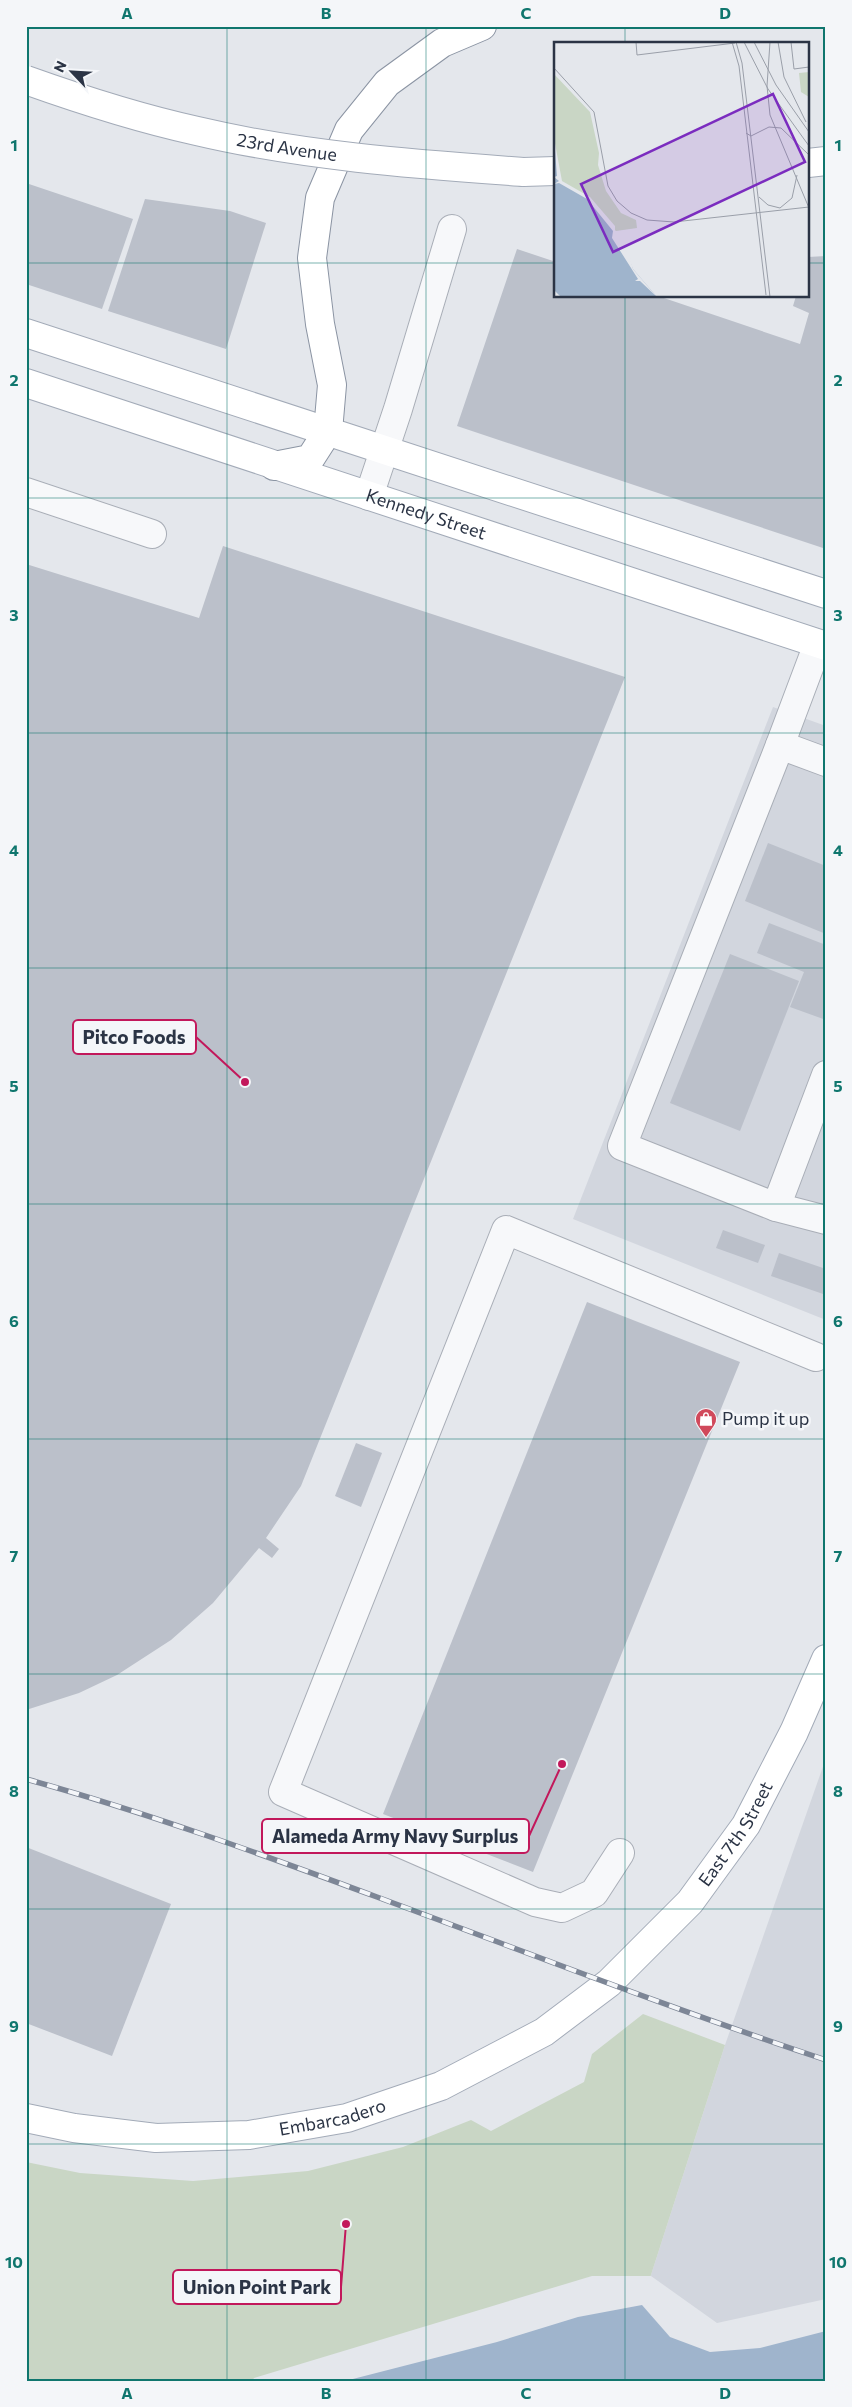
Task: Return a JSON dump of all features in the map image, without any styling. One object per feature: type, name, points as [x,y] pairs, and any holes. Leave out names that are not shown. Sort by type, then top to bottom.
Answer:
[{"type":"main road","points":[[274,466],[310,459],[328,431],[332,385],[320,324],[312,258],[320,198],[349,130],[388,83],[442,44],[482,26]]},
{"type":"main road","name":"23rd Avenue","points":[[26,80],[124,112],[198,131],[286,147],[421,164],[523,172],[554,171]]},
{"type":"main road","points":[[810,163],[826,161]]},
{"type":"main road","points":[[26,333],[826,594]]},
{"type":"main road","name":"Kennedy Street","points":[[26,383],[822,645]]},
{"type":"main road","name":"East 7th Street","points":[[609,1983],[690,1902],[746,1825],[794,1732],[826,1659]]},
{"type":"main road","name":"Embarcadero","points":[[26,2118],[74,2128],[156,2138],[249,2135],[347,2118],[441,2086],[509,2052],[544,2032],[609,1983]]},
{"type":"lane","points":[[369,496],[398,409],[452,229]]},
{"type":"lane","points":[[26,492],[152,534]]},
{"type":"lane","points":[[822,645],[780,745],[622,1146],[776,1207],[826,1220]]},
{"type":"lane","points":[[780,745],[826,762]]},
{"type":"lane","points":[[776,1207],[826,1075]]},
{"type":"lane","points":[[620,1853],[594,1893],[562,1908],[535,1902],[283,1792],[506,1230],[816,1357]]},
{"type":"shaded area","points":[[773,707],[826,726],[826,1320],[573,1219]]},
{"type":"shaded area","points":[[826,1758],[826,2301],[717,2326],[650,2278],[725,2045]]},
{"type":"green space","points":[[643,2014],[725,2045],[650,2278],[255,2381],[26,2381],[26,2162],[80,2173],[193,2181],[308,2171],[403,2147],[471,2120],[491,2131],[584,2082],[592,2054]]},
{"type":"water","points":[[592,2278],[717,2326],[826,2301],[826,2381],[255,2381]]},
{"type":"pier","points":[[592,2276],[651,2276],[717,2323],[826,2299],[826,2331],[760,2348],[710,2352],[670,2337],[642,2305],[578,2317],[497,2342],[345,2381],[252,2381],[254,2378]]},
{"type":"building","points":[[26,183],[133,219],[102,309],[26,284]]},
{"type":"building","points":[[145,199],[230,211],[266,223],[226,349],[108,311]]},
{"type":"building","points":[[517,249],[554,261],[554,298],[664,298],[800,344],[809,313],[793,306],[795,298],[810,298],[810,257],[826,256],[826,549],[457,426]]},
{"type":"building","points":[[223,546],[625,677],[301,1486],[266,1538],[279,1549],[272,1558],[259,1548],[213,1603],[171,1640],[117,1675],[79,1693],[26,1710],[26,564],[199,618]]},
{"type":"building","points":[[768,843],[826,866],[826,934],[745,901]]},
{"type":"building","points":[[769,923],[826,945],[826,1020],[790,1007],[804,972],[757,953]]},
{"type":"building","points":[[730,954],[799,981],[740,1131],[670,1103]]},
{"type":"building","points":[[723,1230],[765,1245],[758,1263],[716,1248]]},
{"type":"building","points":[[779,1253],[826,1269],[826,1295],[771,1276]]},
{"type":"building","points":[[587,1302],[740,1362],[533,1872],[383,1814]]},
{"type":"building","points":[[356,1443],[382,1453],[361,1507],[335,1496]]},
{"type":"building","points":[[26,1847],[171,1904],[112,2056],[26,2023]]},
{"type":"railway","points":[[26,1779],[115,1805],[246,1849],[657,2001],[826,2060]]},
{"type":"place","name":"Pitco Foods","points":[[245,1082]]},
{"type":"place","name":"Pump it up","points":[[706,1438]]},
{"type":"place","name":"Alameda Army Navy Surplus","points":[[562,1764]]},
{"type":"place","name":"Union Point Park","points":[[346,2224]]}]
